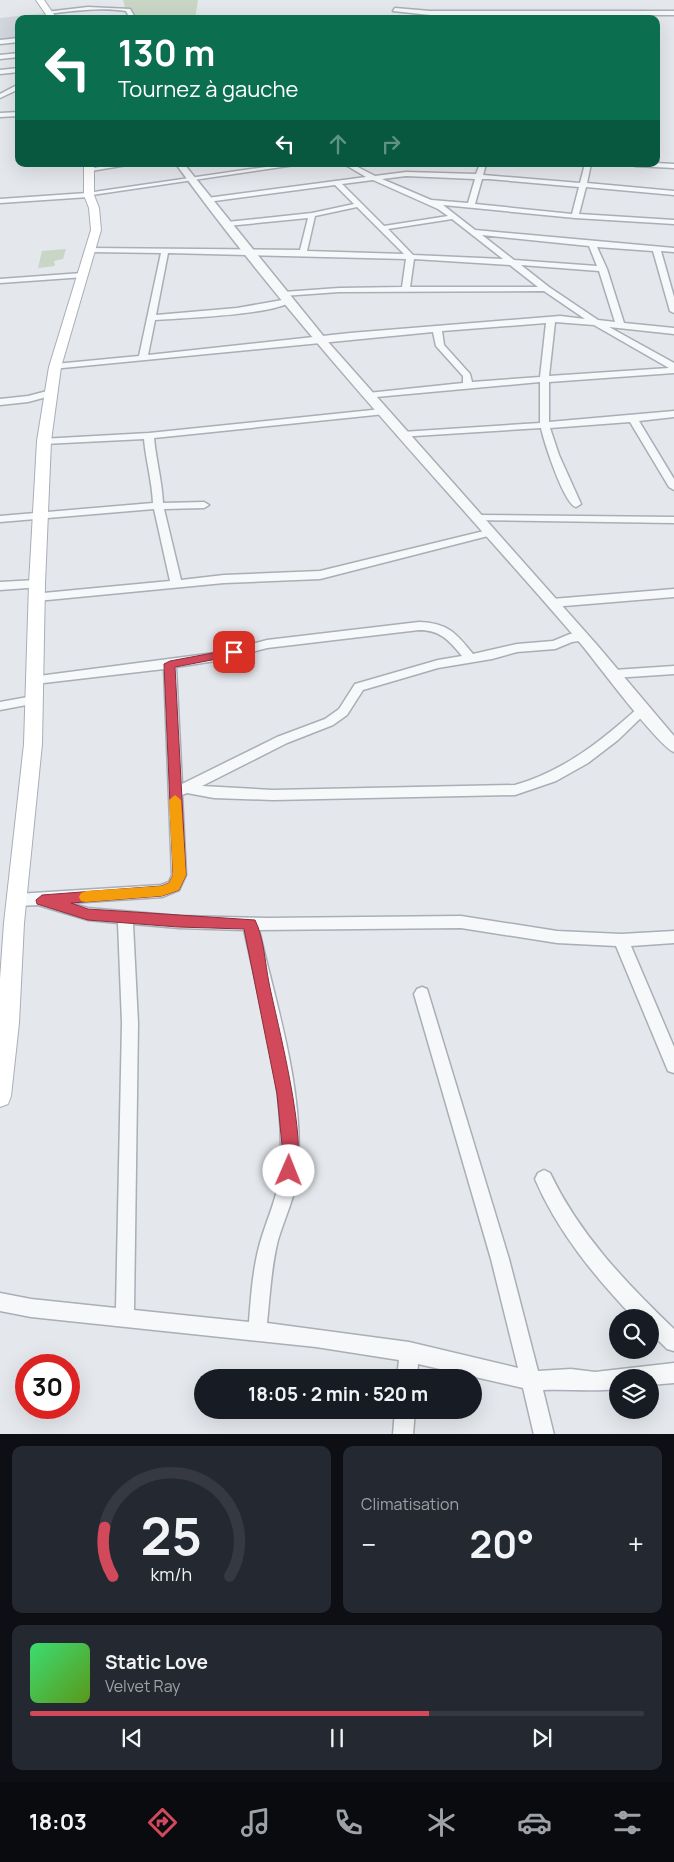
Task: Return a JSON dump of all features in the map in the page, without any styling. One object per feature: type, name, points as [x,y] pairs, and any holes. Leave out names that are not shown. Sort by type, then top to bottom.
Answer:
[{"type":"main road","points":[[40,0],[49,15]]},
{"type":"main road","points":[[0,1096],[7,921],[17,900],[33,744],[33,700],[44,441],[55,366],[91,250],[96,225],[90,194],[90,167]]},
{"type":"street","points":[[649,12],[650,6]]},
{"type":"street","points":[[55,15],[93,8],[128,10],[131,15]]},
{"type":"street","points":[[395,10],[430,13],[674,13]]},
{"type":"street","points":[[0,42],[15,40]]},
{"type":"street","points":[[0,56],[15,55]]},
{"type":"street","points":[[0,72],[15,70]]},
{"type":"street","points":[[0,88],[15,86]]},
{"type":"street","points":[[0,96],[15,88]]},
{"type":"street","points":[[0,115],[15,114]]},
{"type":"street","points":[[660,165],[674,166]]},
{"type":"street","points":[[182,167],[320,341],[582,637],[614,674],[642,711],[674,746]]},
{"type":"street","points":[[0,201],[90,194],[276,167]]},
{"type":"street","points":[[353,167],[428,202],[454,217],[546,290],[674,369]]},
{"type":"street","points":[[471,204],[482,167]]},
{"type":"street","points":[[575,216],[587,167]]},
{"type":"street","points":[[207,200],[336,182],[421,174],[674,193]]},
{"type":"street","points":[[336,182],[410,256]]},
{"type":"street","points":[[428,202],[471,204],[575,216],[674,222]]},
{"type":"street","points":[[227,224],[312,215],[358,205]]},
{"type":"street","points":[[303,252],[312,215]]},
{"type":"street","points":[[383,228],[454,217]]},
{"type":"street","points":[[473,232],[674,250]]},
{"type":"street","points":[[592,244],[603,269],[620,325]]},
{"type":"street","points":[[656,249],[670,287],[674,311]]},
{"type":"street","points":[[91,250],[303,252],[410,256],[603,269]]},
{"type":"street","points":[[143,358],[150,318],[160,284],[165,251]]},
{"type":"street","points":[[406,291],[410,256]]},
{"type":"street","points":[[0,281],[82,275]]},
{"type":"street","points":[[150,318],[265,307],[286,297],[339,290],[546,290]]},
{"type":"street","points":[[55,366],[437,329],[551,320],[595,322],[674,331]]},
{"type":"street","points":[[551,320],[545,381],[545,424],[560,469],[576,504]]},
{"type":"street","points":[[437,329],[440,346],[467,376],[468,385]]},
{"type":"street","points":[[368,396],[468,385],[545,381],[674,369]]},
{"type":"street","points":[[0,402],[28,399],[51,393]]},
{"type":"street","points":[[44,441],[148,436],[382,412]]},
{"type":"street","points":[[402,435],[632,419],[674,414]]},
{"type":"street","points":[[632,419],[674,487]]},
{"type":"street","points":[[148,436],[157,483],[158,506],[176,584]]},
{"type":"street","points":[[0,519],[40,518],[158,506],[204,505]]},
{"type":"street","points":[[476,518],[674,520]]},
{"type":"street","points":[[0,586],[37,591],[329,574],[488,533]]},
{"type":"street","points":[[552,603],[674,592]]},
{"type":"street","points":[[35,680],[222,656],[267,644],[426,626],[447,631],[470,658]]},
{"type":"street","points":[[180,790],[282,740],[329,722],[343,712],[359,687],[438,664],[492,655],[517,648],[555,645],[570,638],[582,637]]},
{"type":"street","points":[[17,900],[42,900],[162,891],[174,886],[179,875],[180,790],[170,664]]},
{"type":"street","points":[[614,674],[674,670]]},
{"type":"street","points":[[0,706],[33,700]]},
{"type":"street","points":[[180,790],[273,795],[514,790],[546,781],[602,748],[642,711]]},
{"type":"street","points":[[42,900],[88,914],[178,922],[250,924],[461,922],[557,937],[621,940],[674,937]]},
{"type":"street","points":[[125,917],[130,1032],[125,1318]]},
{"type":"street","points":[[250,924],[280,1066],[287,1108],[290,1145],[289,1171],[266,1252],[257,1332]]},
{"type":"street","points":[[621,940],[674,1066]]},
{"type":"street","points":[[422,994],[498,1250],[544,1434]]},
{"type":"street","points":[[544,1179],[549,1193],[573,1230],[641,1309]]},
{"type":"street","points":[[0,1302],[30,1308],[257,1332],[409,1352],[532,1381],[571,1379],[595,1382],[609,1380]]},
{"type":"street","points":[[659,1328],[674,1342]]},
{"type":"street","points":[[408,1369],[409,1352]]},
{"type":"street","points":[[659,1375],[674,1374]]},
{"type":"street","points":[[403,1434],[404,1419]]},
{"type":"shaded area","points":[[44,13],[45,15],[26,15]]},
{"type":"shaded area","points":[[15,16],[15,39],[0,41],[0,18]]},
{"type":"green space","points":[[123,0],[198,0],[196,15],[127,15]]},
{"type":"green space","points":[[66,249],[63,259],[54,261],[55,266],[38,268],[42,251]]},
{"type":"slow traffic","points":[[86,897],[162,891],[174,886],[179,875],[175,800]]},
{"type":"route","points":[[234,652],[222,656],[170,664],[179,875],[174,886],[162,891],[42,900],[88,914],[178,922],[250,924],[267,998],[285,1094],[290,1145],[289,1171]]}]
